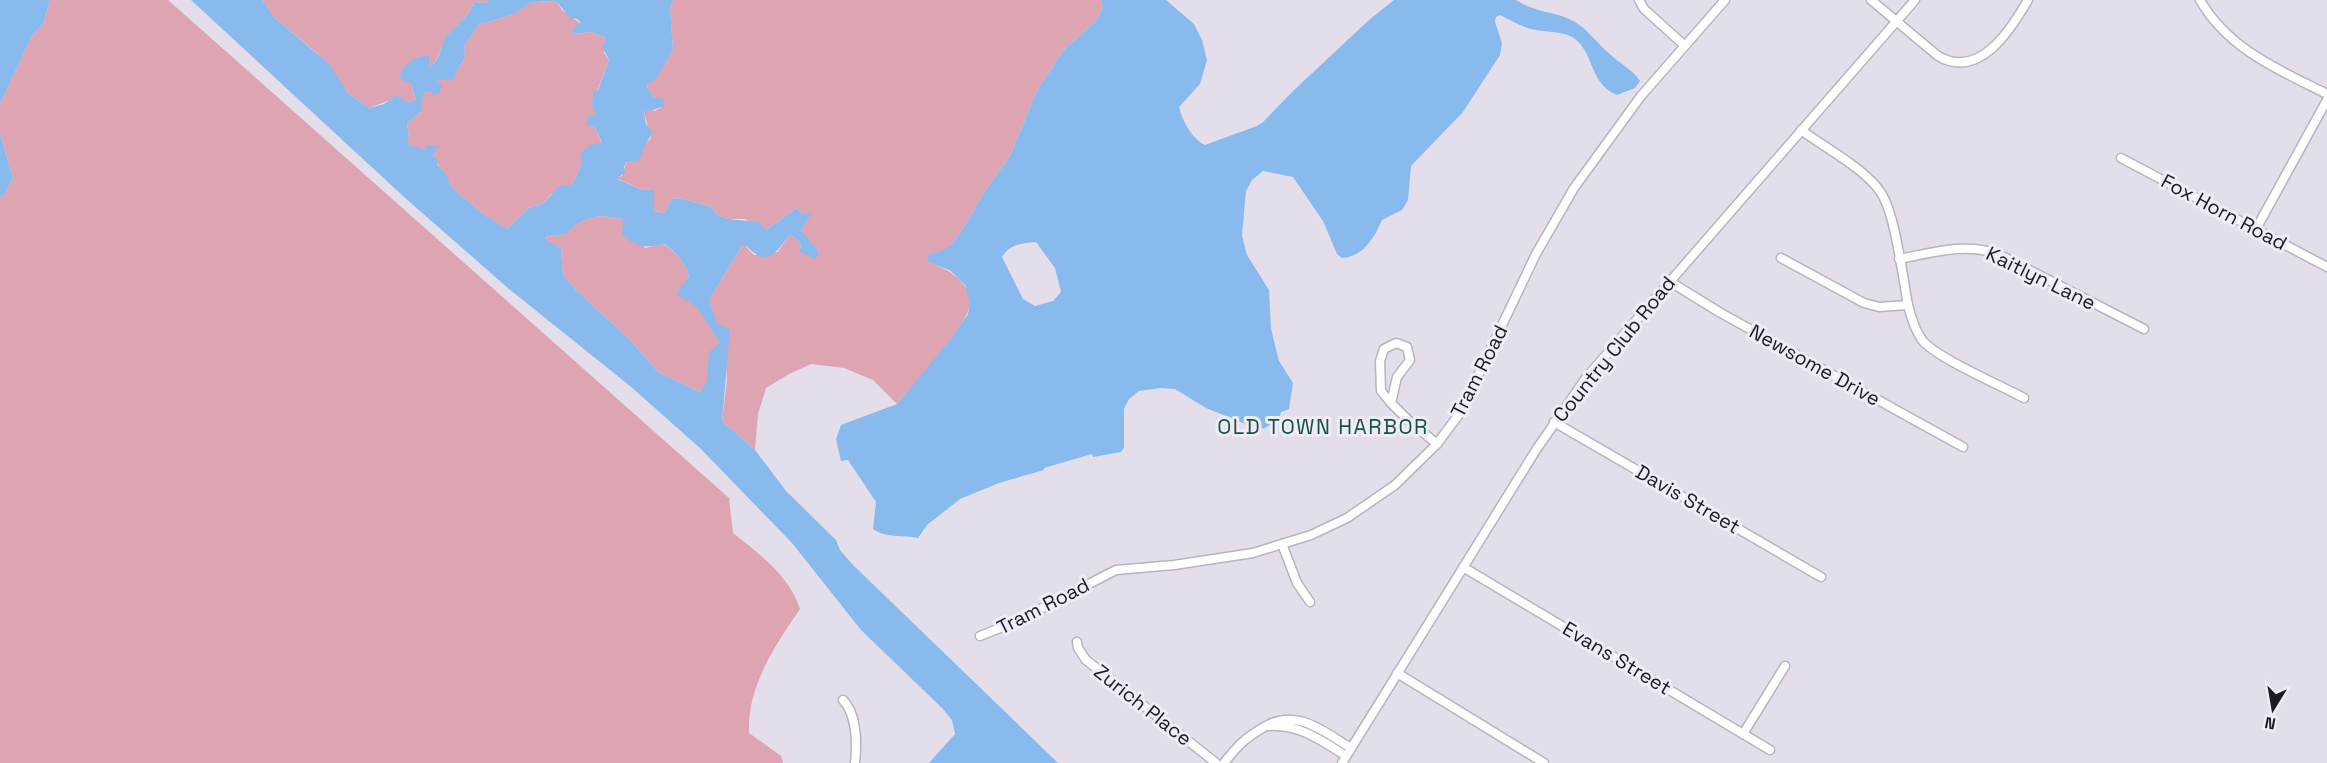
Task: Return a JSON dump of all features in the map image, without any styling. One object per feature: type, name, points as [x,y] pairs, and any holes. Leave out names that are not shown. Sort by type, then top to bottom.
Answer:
[{"type":"street","points":[[1639,0],[1644,9],[1684,45]]},
{"type":"street","name":"Tram Road","points":[[980,636],[1015,622],[1116,570],[1213,560],[1282,544],[1329,527],[1363,508],[1410,473],[1437,444],[1470,396],[1536,254],[1574,188],[1641,96],[1725,0]]},
{"type":"street","points":[[1871,0],[1947,61],[1977,61],[2007,33],[2028,0]]},
{"type":"street","name":"Country Club Road","points":[[1346,756],[1554,422],[1586,378],[1915,0]]},
{"type":"street","points":[[2200,0],[2218,26],[2236,44],[2327,94]]},
{"type":"street","points":[[2256,229],[2327,100]]},
{"type":"street","points":[[1802,130],[1864,175],[1881,192],[1888,208],[1908,305],[1917,330],[1929,347],[2024,398]]},
{"type":"street","name":"Fox Horn Road","points":[[2121,158],[2327,267]]},
{"type":"street","name":"Kaitlyn Lane","points":[[1899,259],[1952,250],[1983,249],[1998,254],[2144,329]]},
{"type":"street","points":[[1781,258],[1864,303],[1886,308],[1908,305]]},
{"type":"street","name":"Newsome Drive","points":[[1669,281],[1719,312],[1963,447]]},
{"type":"street","points":[[1391,403],[1397,377],[1410,360],[1407,347],[1396,343],[1384,349],[1380,361],[1381,391],[1391,403],[1408,420],[1437,444]]},
{"type":"street","name":"Davis Street","points":[[1554,422],[1821,577]]},
{"type":"street","points":[[1282,544],[1297,584],[1310,602]]},
{"type":"street","name":"Evans Street","points":[[1463,567],[1770,750]]},
{"type":"street","name":"Zurich Place","points":[[1077,642],[1086,660],[1216,763]]},
{"type":"street","points":[[1743,734],[1785,666]]},
{"type":"street","points":[[1397,673],[1544,763]]},
{"type":"street","points":[[843,700],[849,706],[853,723],[856,741],[855,763]]},
{"type":"street","points":[[1224,763],[1240,742],[1252,732],[1275,720],[1292,718],[1309,723],[1346,756]]},
{"type":"shaded area","points":[[50,0],[168,0],[729,498],[733,533],[781,576],[789,586],[800,609],[764,667],[750,716],[749,733],[781,756],[783,763],[0,763],[0,197],[4,195],[13,178],[0,134],[0,104],[32,36],[43,24]]},
{"type":"shaded area","points":[[262,0],[489,0],[487,3],[474,2],[468,14],[448,35],[437,58],[429,68],[429,55],[411,83],[416,100],[407,102],[393,99],[369,108],[348,93],[318,54],[274,17]]},
{"type":"shaded area","points":[[673,0],[1101,0],[1103,6],[1097,20],[1063,51],[1037,91],[1010,156],[985,191],[965,226],[952,244],[929,262],[950,272],[961,281],[970,302],[968,311],[951,338],[897,404],[873,380],[844,368],[811,364],[766,388],[758,414],[755,450],[722,421],[727,380],[726,361],[709,300],[742,246],[754,255],[778,252],[789,235],[796,238],[801,246],[799,251],[807,254],[819,253],[802,232],[797,208],[766,230],[745,219],[728,219],[717,215],[711,207],[680,198],[672,199],[665,213],[654,211],[654,189],[643,190],[616,178],[622,176],[627,161],[638,161],[642,148],[651,138],[644,112],[663,107],[647,89],[648,84],[673,49],[670,9]]},
{"type":"shaded area","points":[[557,2],[562,10],[581,24],[572,34],[592,32],[606,38],[604,53],[609,60],[592,104],[597,115],[590,126],[596,129],[602,144],[581,165],[573,184],[551,194],[544,203],[529,208],[507,229],[483,214],[450,186],[433,156],[437,147],[425,151],[406,144],[409,137],[407,124],[421,111],[421,102],[425,92],[439,84],[436,80],[453,72],[461,64],[465,53],[464,46],[479,24],[513,14],[528,3]]},
{"type":"shaded area","points":[[602,216],[623,219],[645,248],[663,244],[676,254],[685,266],[689,276],[683,287],[690,302],[697,306],[720,343],[707,381],[700,392],[658,372],[631,341],[563,275],[561,248],[545,240],[547,236],[567,234],[582,221]]},
{"type":"water","points":[[0,0],[50,0],[43,24],[32,36],[0,104]]},
{"type":"water","points":[[191,0],[262,0],[274,17],[328,63],[348,93],[369,108],[384,104],[396,95],[407,102],[416,100],[411,83],[399,79],[404,68],[414,59],[429,55],[429,67],[433,65],[448,34],[464,19],[474,2],[487,3],[489,0],[673,0],[670,9],[673,49],[656,79],[648,84],[647,88],[654,97],[665,100],[663,107],[644,112],[646,124],[652,131],[651,134],[642,156],[638,161],[627,161],[624,167],[625,172],[617,179],[643,190],[654,189],[654,211],[665,213],[672,199],[680,198],[711,207],[717,215],[728,219],[759,222],[766,230],[797,208],[801,214],[812,213],[801,230],[819,253],[815,259],[799,251],[801,246],[796,238],[789,235],[770,256],[760,256],[746,246],[742,246],[709,300],[717,323],[730,330],[722,421],[755,450],[786,491],[836,540],[840,550],[853,565],[1058,763],[929,763],[955,734],[952,720],[861,630],[792,543],[700,448],[630,386],[509,289],[404,197]],"holes":[[[557,2],[570,18],[577,19],[581,23],[574,27],[571,34],[592,32],[606,38],[603,48],[609,60],[598,90],[593,93],[592,104],[596,115],[589,115],[586,124],[596,129],[602,143],[592,144],[581,153],[581,165],[573,184],[558,187],[544,203],[529,208],[507,229],[483,214],[450,186],[448,177],[433,156],[438,146],[427,145],[425,150],[407,144],[409,137],[407,124],[421,111],[421,102],[425,92],[432,91],[433,96],[439,93],[442,86],[437,80],[454,79],[463,61],[464,46],[479,24],[513,14],[529,3]],[[602,216],[623,219],[622,234],[627,239],[641,246],[664,244],[685,266],[689,276],[676,294],[697,307],[720,343],[709,352],[707,381],[700,392],[658,372],[631,341],[563,275],[561,248],[545,239],[547,236],[567,234],[582,221]]]},
{"type":"water","points":[[1101,0],[1166,0],[1194,24],[1202,40],[1207,60],[1200,84],[1179,107],[1188,129],[1205,145],[1263,122],[1369,20],[1394,0],[1516,0],[1529,7],[1575,22],[1640,81],[1635,88],[1617,95],[1601,83],[1585,50],[1572,37],[1531,29],[1500,15],[1496,17],[1495,22],[1502,43],[1500,55],[1463,112],[1411,166],[1408,200],[1402,210],[1382,220],[1371,240],[1362,250],[1349,257],[1342,258],[1337,254],[1323,221],[1293,177],[1263,171],[1252,180],[1246,191],[1242,236],[1247,255],[1269,290],[1271,329],[1279,361],[1293,383],[1289,409],[1281,412],[1279,419],[1265,428],[1258,429],[1206,408],[1175,389],[1139,391],[1129,399],[1124,409],[1124,448],[1121,452],[1093,457],[1092,454],[1044,468],[1044,470],[999,483],[960,499],[927,525],[918,538],[878,532],[873,529],[876,502],[848,460],[841,461],[836,439],[841,425],[897,404],[950,340],[968,314],[970,303],[965,285],[951,271],[929,262],[927,255],[942,251],[952,244],[965,226],[985,191],[1010,156],[1037,91],[1063,51],[1097,20],[1103,6]],"holes":[[[1036,242],[1055,268],[1061,292],[1053,301],[1035,306],[1023,299],[1002,257],[1013,247]]]},
{"type":"water","points":[[0,134],[13,178],[4,195],[0,197]]},
{"type":"district","name":"OLD TOWN HARBOR","points":[[1323,426]]}]
